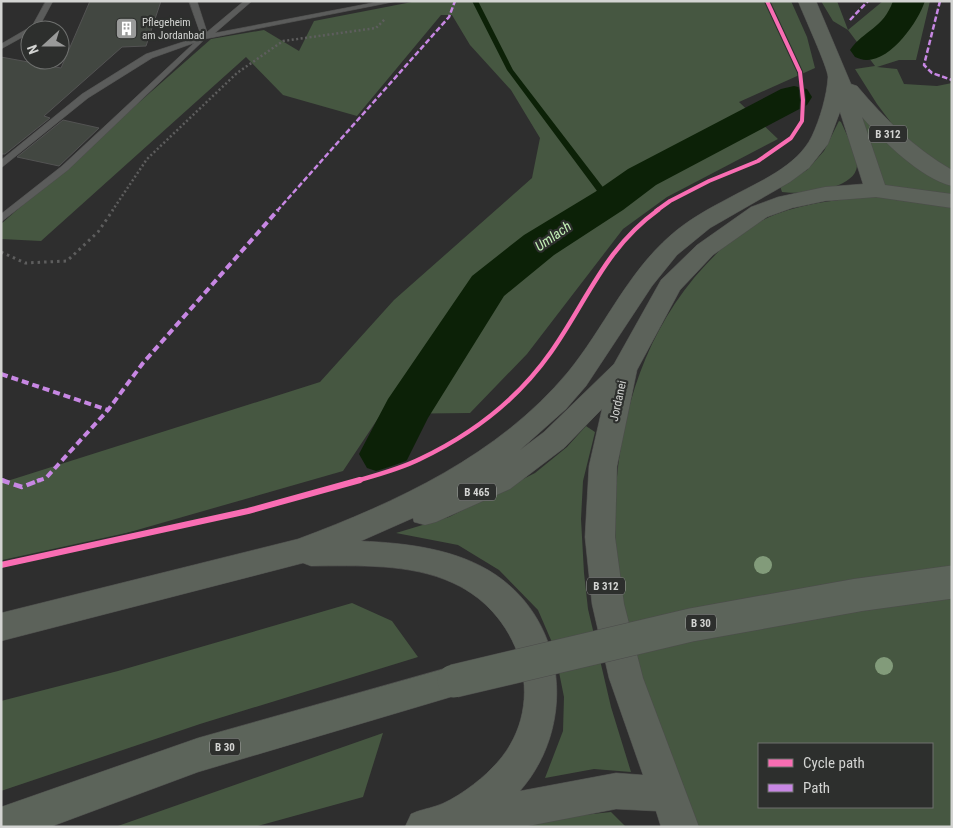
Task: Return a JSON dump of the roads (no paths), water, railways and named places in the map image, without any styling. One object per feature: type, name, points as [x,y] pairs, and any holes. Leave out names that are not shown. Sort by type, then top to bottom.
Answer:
[{"type":"highway","name":"B 30","points":[[1,826],[198,755],[335,714],[454,682],[691,625],[858,595],[952,582]]},
{"type":"main road","name":"B 312","points":[[807,1],[838,75],[876,190]]},
{"type":"main road","name":"B 312","points":[[838,75],[882,129],[909,152],[952,179]]},
{"type":"main road","points":[[295,553],[367,526],[432,494],[489,458],[537,420],[576,380],[606,340],[641,283],[669,250],[699,224],[778,179],[811,154],[828,122],[838,75]]},
{"type":"main road","name":"Jordanei","points":[[674,811],[626,678],[608,604],[600,537],[603,466],[624,370],[670,286],[705,250],[759,212],[786,202],[825,194],[876,190],[952,201]]},
{"type":"main road","name":"B 465","points":[[1,627],[359,536],[440,508],[500,481],[554,440],[624,370]]},
{"type":"main road","points":[[295,553],[364,553],[411,558],[450,568],[485,585],[513,611],[533,644],[541,682],[537,723],[519,763],[489,797],[435,824]]},
{"type":"main road","points":[[435,824],[616,791],[674,811]]},
{"type":"lane","points":[[39,20],[50,1]]},
{"type":"lane","points":[[193,1],[205,37]]},
{"type":"lane","points":[[1,219],[65,168],[205,37],[249,1]]},
{"type":"lane","points":[[1,165],[85,96],[149,56],[205,37],[395,1]]},
{"type":"lane","points":[[1,46],[20,36]]},
{"type":"waterway","points":[[475,1],[510,70],[609,201]]},
{"type":"waterway","name":"Umlach","points":[[867,50],[893,29],[903,16],[909,1]]},
{"type":"waterway","name":"Umlach","points":[[385,454],[406,412],[488,286],[539,245],[609,201],[642,177],[794,97]]},
{"type":"place","name":"Pflegeheim am Jordanbad","points":[[126,28]]}]
